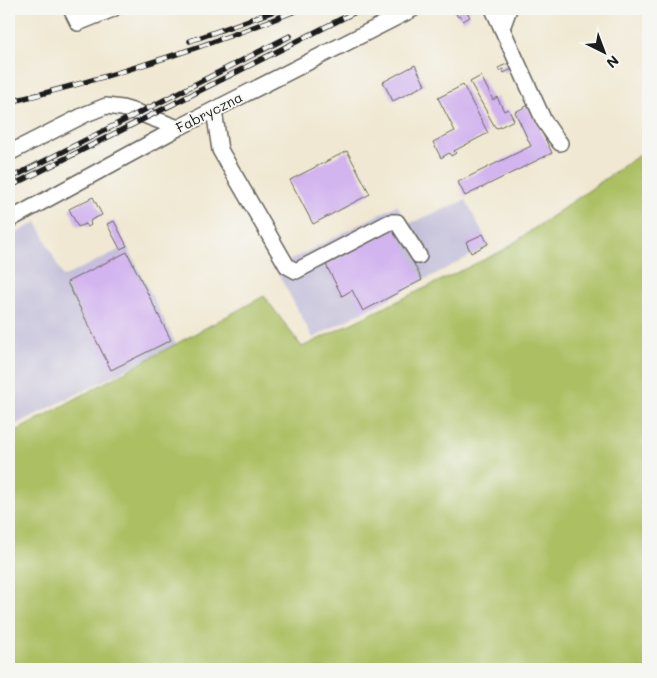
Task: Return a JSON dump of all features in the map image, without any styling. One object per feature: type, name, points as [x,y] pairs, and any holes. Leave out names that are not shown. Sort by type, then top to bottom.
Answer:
[{"type":"street","points":[[71,9],[78,23],[113,9]]},
{"type":"street","name":"Fabryczna","points":[[9,220],[178,128],[412,9]]},
{"type":"street","points":[[492,9],[544,121],[560,142]]},
{"type":"street","points":[[502,28],[509,9]]},
{"type":"street","points":[[9,152],[106,106],[139,113],[178,128]]},
{"type":"street","points":[[214,110],[220,150],[287,266],[296,271],[390,222],[397,222],[419,256]]},
{"type":"shaded area","points":[[466,200],[489,246],[313,338],[275,268],[397,205],[408,224]]},
{"type":"shaded area","points":[[37,222],[63,277],[127,246],[176,344],[9,428],[9,237]]},
{"type":"green space","points":[[648,149],[648,669],[9,669],[9,435],[264,296],[302,347],[502,251]]},
{"type":"building","points":[[453,9],[472,9],[467,12],[470,17],[463,21]]},
{"type":"building","points":[[509,63],[512,69],[504,73],[503,69],[499,71],[498,68]]},
{"type":"building","points":[[415,65],[425,85],[393,101],[383,82]]},
{"type":"building","points":[[481,76],[493,100],[497,97],[504,111],[508,109],[514,120],[498,128],[495,127],[470,82]]},
{"type":"building","points":[[463,85],[488,133],[454,151],[456,153],[451,156],[449,153],[441,158],[433,142],[455,131],[438,98]]},
{"type":"building","points":[[529,105],[552,153],[465,196],[458,182],[531,146],[515,112]]},
{"type":"building","points":[[347,151],[370,194],[313,224],[290,180]]},
{"type":"building","points":[[93,197],[102,215],[91,220],[91,225],[88,227],[85,224],[78,227],[69,209]]},
{"type":"building","points":[[114,221],[127,246],[120,249],[107,224]]},
{"type":"building","points":[[396,228],[422,280],[363,311],[352,290],[342,296],[326,265]]},
{"type":"building","points":[[483,234],[488,244],[471,253],[466,242]]},
{"type":"building","points":[[127,252],[171,340],[111,370],[67,282]]},
{"type":"railway","points":[[190,41],[280,9]]},
{"type":"railway","points":[[9,102],[83,83],[156,61],[300,9]]},
{"type":"railway","points":[[9,187],[361,9]]},
{"type":"railway","points":[[9,179],[290,36]]}]
